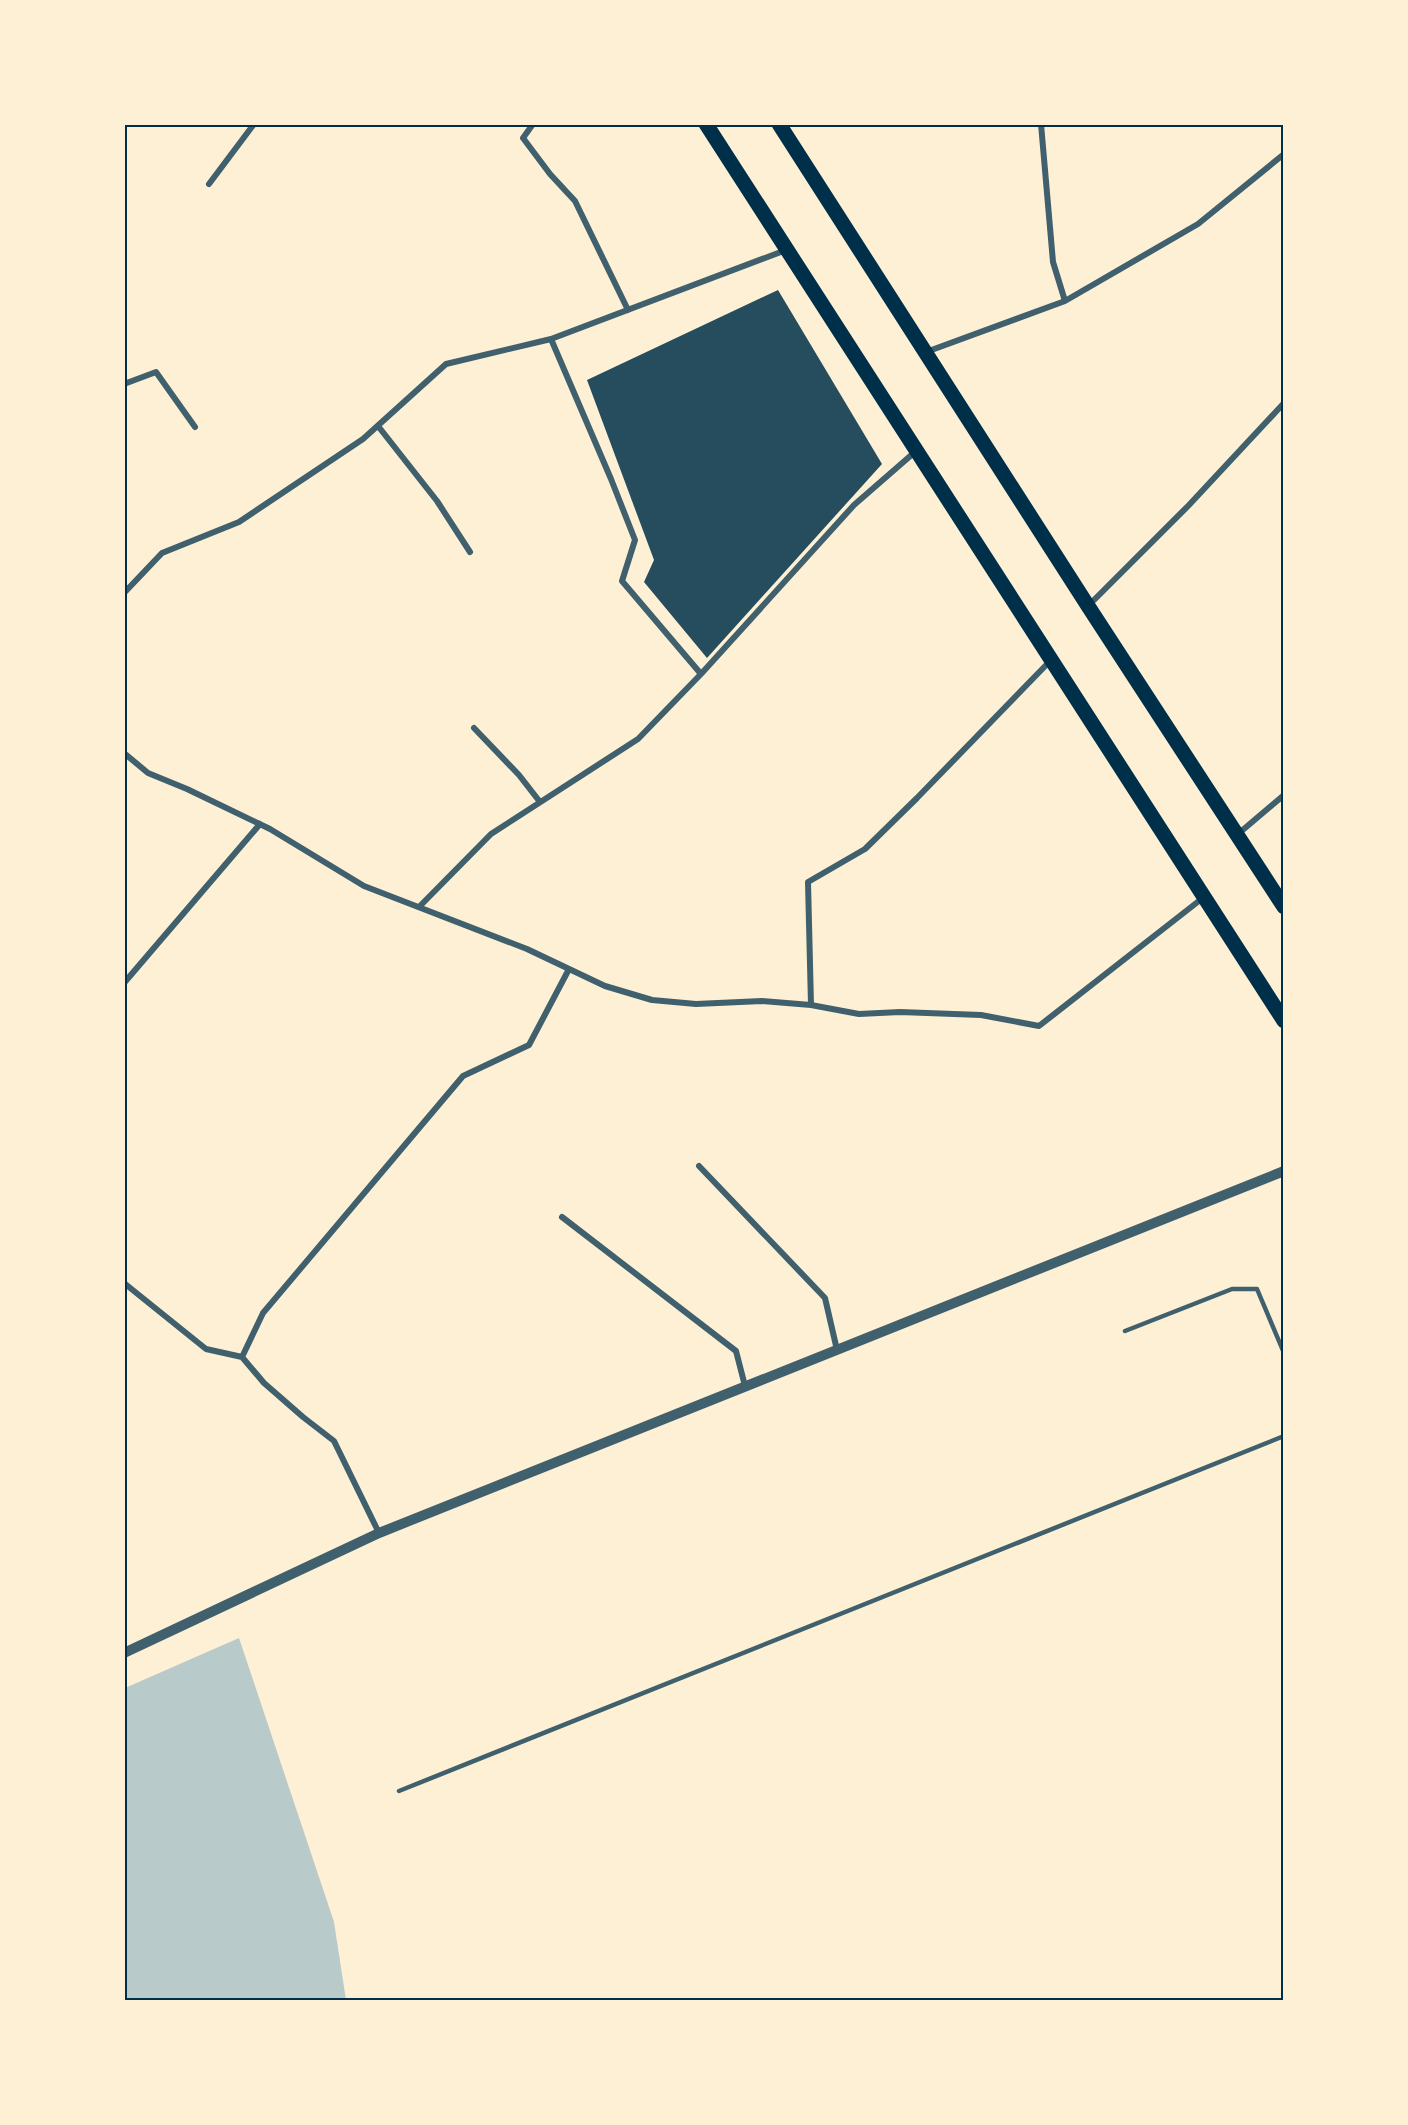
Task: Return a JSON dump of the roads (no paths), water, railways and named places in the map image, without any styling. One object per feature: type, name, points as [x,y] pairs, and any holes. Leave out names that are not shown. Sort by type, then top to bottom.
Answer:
[{"type":"main road","points":[[706,124],[1284,1021]]},
{"type":"main road","points":[[779,124],[1284,907]]},
{"type":"street","points":[[209,184],[254,124]]},
{"type":"street","points":[[533,124],[523,138],[550,174],[575,201],[628,310]]},
{"type":"street","points":[[1041,124],[1053,262],[1065,301]]},
{"type":"street","points":[[926,352],[1065,301],[1198,224],[1284,154]]},
{"type":"street","points":[[124,592],[162,553],[239,522],[363,439],[446,364],[551,339],[787,250]]},
{"type":"street","points":[[551,339],[635,540],[622,581],[701,674]]},
{"type":"street","points":[[124,384],[156,372],[195,427]]},
{"type":"street","points":[[1088,606],[1189,505],[1283,404]]},
{"type":"street","points":[[378,426],[437,501],[470,552]]},
{"type":"street","points":[[419,907],[490,834],[638,739],[701,674],[854,505],[916,450]]},
{"type":"street","points":[[811,1005],[808,882],[865,849],[1051,660]]},
{"type":"street","points":[[474,728],[519,775],[540,802]]},
{"type":"street","points":[[124,753],[148,773],[260,824],[364,886],[527,949],[604,986],[652,1000],[696,1004],[762,1001],[811,1005],[859,1014],[900,1012],[981,1015],[1039,1026],[1204,897]]},
{"type":"street","points":[[1238,835],[1284,795]]},
{"type":"street","points":[[124,983],[260,824]]},
{"type":"street","points":[[242,1357],[263,1313],[463,1076],[529,1045],[569,969]]},
{"type":"street","points":[[699,1166],[825,1298],[837,1350]]},
{"type":"street","points":[[124,1653],[379,1533],[1284,1171]]},
{"type":"street","points":[[562,1217],[736,1351],[745,1386]]},
{"type":"street","points":[[124,1283],[206,1349],[242,1357],[264,1383],[334,1440],[379,1533]]},
{"type":"lane","points":[[1125,1331],[1232,1289],[1257,1289],[1284,1353]]},
{"type":"lane","points":[[399,1791],[1284,1436]]}]
